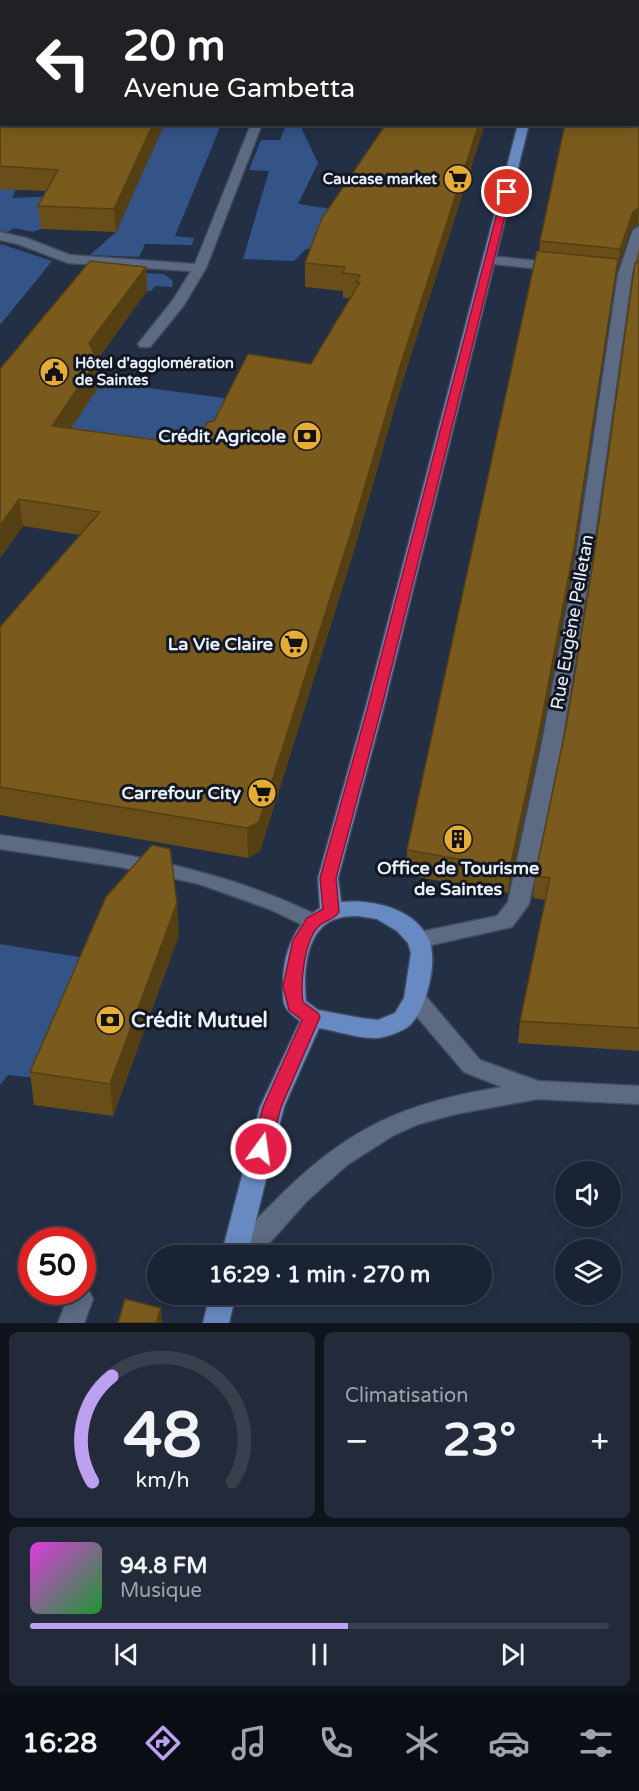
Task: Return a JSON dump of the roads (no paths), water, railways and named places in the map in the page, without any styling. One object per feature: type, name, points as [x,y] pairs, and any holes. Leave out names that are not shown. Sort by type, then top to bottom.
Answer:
[{"type":"main road","points":[[322,917],[358,908],[382,912],[405,925],[418,940],[422,953],[415,999],[403,1019],[379,1029],[337,1024],[312,1017],[295,1005],[292,986],[302,940],[322,917],[328,878],[374,710],[523,126]]},
{"type":"main road","points":[[237,1245],[272,1107],[312,1017]]},
{"type":"street","points":[[145,344],[179,302],[200,268],[256,126]]},
{"type":"street","name":"Rue Eugène Pelletan","points":[[418,940],[504,922],[518,904],[551,748],[580,577],[626,274],[639,230]]},
{"type":"street","points":[[0,236],[22,241],[86,266],[200,268]]},
{"type":"street","points":[[489,260],[568,268]]},
{"type":"street","points":[[0,842],[107,858],[207,880],[322,917]]},
{"type":"street","points":[[415,999],[472,1066],[537,1090]]},
{"type":"street","points":[[251,1245],[276,1216],[325,1167],[382,1128],[422,1113],[537,1090],[639,1095]]},
{"type":"street","points":[[71,1323],[78,1305]]},
{"type":"place","name":"Caucase market","points":[[458,179]]},
{"type":"place","name":"Hôtel d'agglomération de Saintes","points":[[54,372]]},
{"type":"place","name":"Crédit Agricole","points":[[307,436]]},
{"type":"place","name":"La Vie Claire","points":[[294,644]]},
{"type":"place","name":"Carrefour City","points":[[262,793]]},
{"type":"place","name":"Office de Tourisme de Saintes","points":[[458,839]]},
{"type":"place","name":"Crédit Mutuel","points":[[110,1020]]}]
